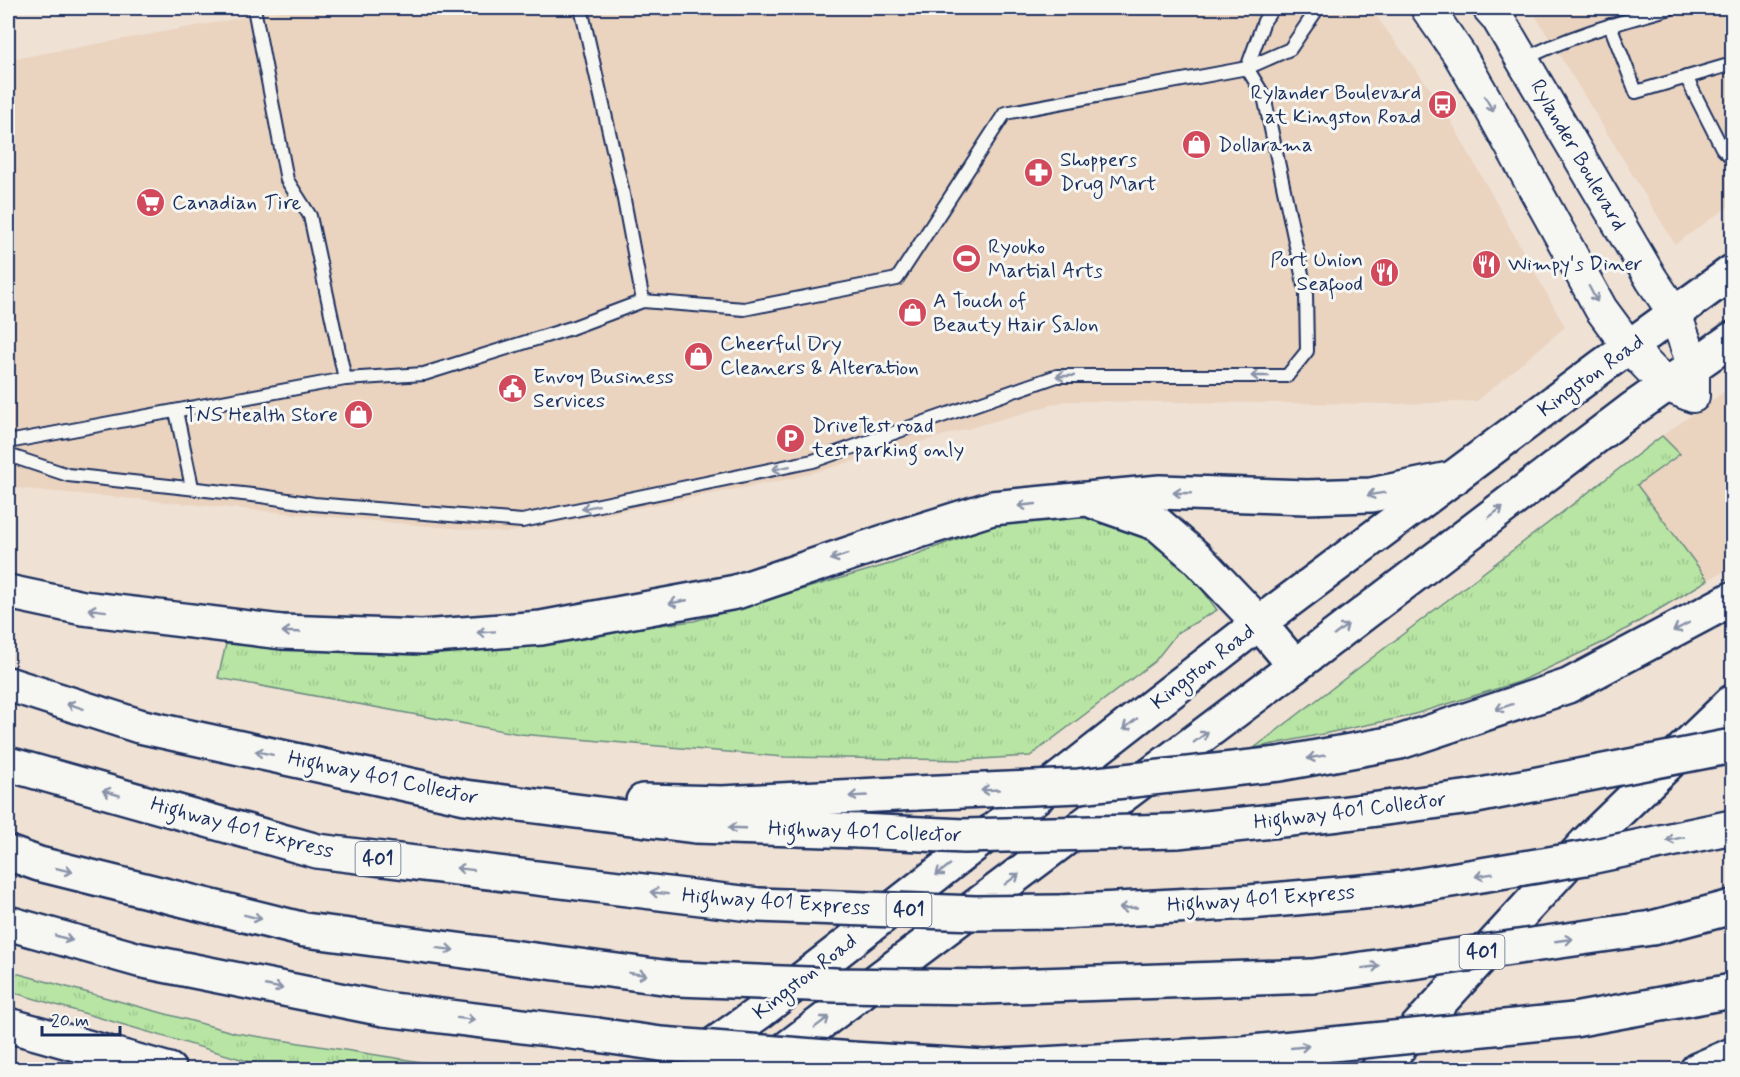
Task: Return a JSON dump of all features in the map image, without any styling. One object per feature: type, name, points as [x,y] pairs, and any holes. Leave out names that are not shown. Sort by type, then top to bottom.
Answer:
[{"type":"main road","name":"Kingston Road","points":[[678,1070],[760,1012],[1259,624],[1732,272]]},
{"type":"main road","points":[[758,1070],[1693,364],[1732,339]]},
{"type":"main road","points":[[8,592],[83,608],[282,632],[422,637],[541,628],[736,592],[873,545],[992,508],[1160,492],[1306,497],[1371,495],[1454,478]]},
{"type":"main road","points":[[1085,499],[1158,524],[1196,557],[1295,666]]},
{"type":"main road","points":[[465,797],[722,803],[1078,786],[1279,764],[1400,742],[1568,686],[1732,599]]},
{"type":"main road","name":"Highway 401 Collector","points":[[8,684],[139,726],[465,797],[695,826],[964,836],[1177,831],[1339,814],[1471,797],[1732,746]]},
{"type":"main road","points":[[1378,1070],[1586,843],[1732,702]]},
{"type":"main road","points":[[1586,843],[1732,733]]},
{"type":"main road","name":"Highway 401 Express","points":[[8,764],[317,851],[758,905],[976,913],[1060,912],[1250,902],[1396,888],[1585,858],[1732,827]]},
{"type":"main road","name":"401","points":[[8,854],[39,864],[305,930],[678,979],[836,985],[983,987],[1313,976],[1652,928],[1732,907]]},
{"type":"main road","points":[[8,923],[139,960],[384,1008],[661,1044],[985,1067],[1242,1053],[1574,1020],[1732,991]]},
{"type":"main road","points":[[8,1025],[169,1070]]},
{"type":"main road","points":[[1697,1070],[1732,1055]]},
{"type":"street","points":[[1427,8],[1460,54],[1601,309],[1629,347],[1666,386]]},
{"type":"street","name":"Rylander Boulevard","points":[[1489,8],[1621,229],[1675,314],[1693,364]]},
{"type":"lane","points":[[254,8],[287,180],[310,216],[345,379]]},
{"type":"lane","points":[[581,8],[622,189],[643,301]]},
{"type":"lane","points":[[1247,68],[1264,21],[1273,8]]},
{"type":"lane","points":[[8,442],[345,379],[424,374],[571,328],[643,301],[744,309],[897,279],[1005,113],[1247,68],[1290,49],[1318,8]]},
{"type":"lane","points":[[1522,61],[1552,45],[1610,25],[1671,8]]},
{"type":"lane","points":[[1610,25],[1636,92],[1732,64]]},
{"type":"lane","points":[[8,455],[68,475],[192,487],[314,504],[522,521],[813,461],[1057,375],[1287,376],[1307,351],[1306,293],[1264,96],[1247,68]]},
{"type":"lane","points":[[1686,77],[1722,148],[1732,158]]},
{"type":"lane","points":[[176,411],[192,487]]},
{"type":"shaded area","points":[[297,8],[1370,8],[1442,105],[1565,327],[1477,401],[1400,404],[1065,401],[794,478],[505,533],[15,488],[8,452],[8,60]]},
{"type":"shaded area","points":[[1533,8],[1732,8],[1732,204],[1675,244],[1535,15]]},
{"type":"shaded area","points":[[1732,386],[1732,567],[1708,580],[1636,484],[1680,455],[1662,436]]},
{"type":"green space","points":[[1662,436],[1680,454],[1637,485],[1708,580],[1606,641],[1519,682],[1405,717],[1254,748]]},
{"type":"green space","points":[[1076,514],[1121,519],[1179,557],[1217,610],[1177,633],[1155,661],[1030,756],[965,760],[784,757],[520,734],[218,678],[226,644],[444,650],[694,621],[893,563],[992,526]]},
{"type":"green space","points":[[8,971],[236,1033],[466,1069],[275,1069],[8,991]]},
{"type":"place","name":"Rylander Boulevard at Kingston Road","points":[[1442,105]]},
{"type":"place","name":"Dollarama","points":[[1197,145]]},
{"type":"place","name":"Shoppers Drug Mart","points":[[1039,172]]},
{"type":"place","name":"Canadian Tire","points":[[151,203]]},
{"type":"place","name":"Ryouko Martial Arts","points":[[967,259]]},
{"type":"place","name":"Wimpy's Diner","points":[[1487,264]]},
{"type":"place","name":"Port Union Seafood","points":[[1384,272]]},
{"type":"place","name":"A Touch of Beauty Hair Salon","points":[[912,313]]},
{"type":"place","name":"Cheerful Dry Cleaners & Alteration","points":[[699,356]]},
{"type":"place","name":"Envoy Business Services","points":[[512,389]]},
{"type":"place","name":"TNS Health Store","points":[[359,415]]},
{"type":"place","name":"DriveTest road test parking only","points":[[791,438]]}]
